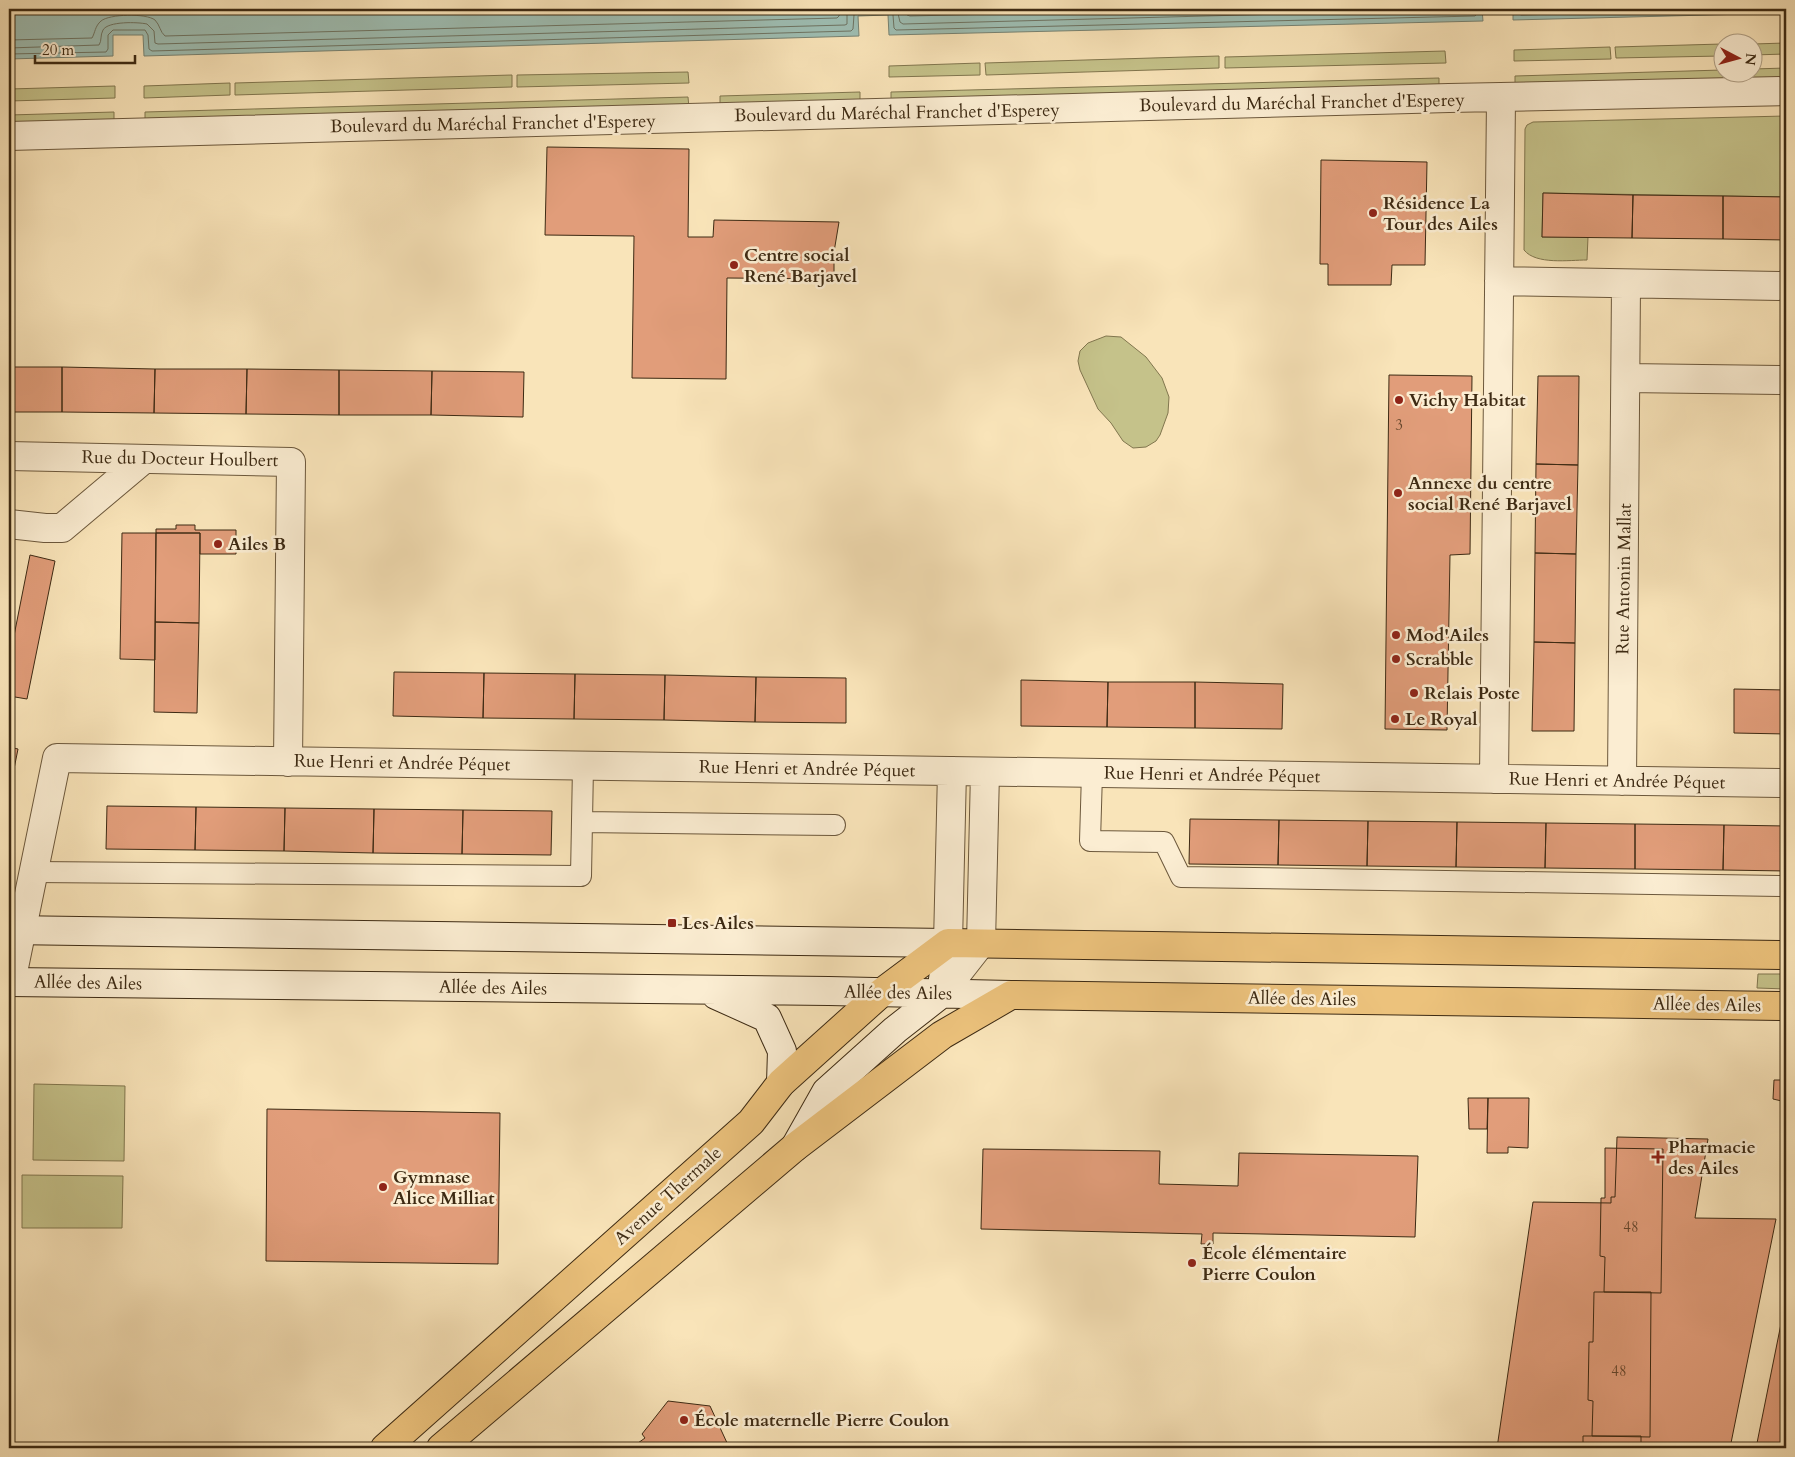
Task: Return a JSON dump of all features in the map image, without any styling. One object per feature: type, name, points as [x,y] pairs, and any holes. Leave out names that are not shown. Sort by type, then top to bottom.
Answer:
[{"type":"main road","points":[[948,943],[1782,954]]},
{"type":"main road","name":"Avenue Thermale","points":[[385,1448],[751,1122],[781,1083],[881,993],[948,943]]},
{"type":"main road","points":[[440,1448],[795,1147],[942,1035],[1011,995]]},
{"type":"main road","name":"Allée des Ailes","points":[[1011,995],[1786,1006]]},
{"type":"street","name":"Boulevard du Maréchal Franchet d'Esperey","points":[[9,136],[1786,91]]},
{"type":"street","points":[[1494,779],[1501,98]]},
{"type":"street","points":[[1499,281],[1626,285],[1786,286]]},
{"type":"street","name":"Rue Antonin Mallat","points":[[1622,781],[1626,285]]},
{"type":"street","points":[[1626,378],[1786,380]]},
{"type":"street","name":"Rue du Docteur Houlbert","points":[[9,456],[291,462],[288,762]]},
{"type":"street","points":[[9,524],[62,528],[144,459]]},
{"type":"street","name":"Rue Henri et Andrée Péquet","points":[[10,982],[15,930],[33,872],[57,758],[1786,783]]},
{"type":"street","points":[[941,994],[948,943],[952,771]]},
{"type":"street","points":[[795,1147],[826,1092],[895,1030],[941,994],[981,943],[985,772]]},
{"type":"street","points":[[15,930],[948,943]]},
{"type":"street","name":"Allée des Ailes","points":[[10,982],[1011,995]]},
{"type":"street","points":[[706,991],[767,1018],[782,1051],[781,1083]]},
{"type":"lane","points":[[33,872],[581,876],[583,766]]},
{"type":"lane","points":[[1092,773],[1090,841],[1164,842],[1181,877],[1786,886]]},
{"type":"lane","points":[[582,822],[835,825]]},
{"type":"shaded area","points":[[1786,43],[1786,54],[1762,55],[1762,44]]},
{"type":"shaded area","points":[[1712,44],[1712,56],[1616,58],[1615,47]]},
{"type":"shaded area","points":[[1610,47],[1611,59],[1514,61],[1514,50]]},
{"type":"shaded area","points":[[1445,51],[1446,63],[1225,68],[1225,57]]},
{"type":"shaded area","points":[[1219,56],[1219,68],[986,75],[985,63]]},
{"type":"shaded area","points":[[980,63],[980,75],[889,77],[889,66]]},
{"type":"shaded area","points":[[1786,68],[1786,80],[1762,81],[1762,69]]},
{"type":"shaded area","points":[[1712,70],[1712,82],[1515,87],[1515,76]]},
{"type":"shaded area","points":[[688,72],[689,83],[517,87],[517,75]]},
{"type":"shaded area","points":[[512,75],[512,87],[235,95],[235,83]]},
{"type":"shaded area","points":[[1439,78],[1439,89],[891,103],[891,92]]},
{"type":"shaded area","points":[[230,83],[230,95],[144,98],[144,86]]},
{"type":"shaded area","points":[[115,86],[115,98],[9,101],[9,89]]},
{"type":"shaded area","points":[[860,92],[860,103],[720,107],[720,96]]},
{"type":"shaded area","points":[[688,97],[689,108],[145,123],[145,112]]},
{"type":"shaded area","points":[[114,112],[114,123],[9,126],[9,115]]},
{"type":"shaded area","points":[[1786,116],[1786,197],[1543,193],[1542,237],[1588,237],[1587,260],[1544,260],[1529,255],[1524,250],[1525,129],[1527,125],[1533,122]]},
{"type":"shaded area","points":[[1106,336],[1121,337],[1146,357],[1162,378],[1169,397],[1168,413],[1160,435],[1156,441],[1146,447],[1133,448],[1123,441],[1111,423],[1098,409],[1080,370],[1078,361],[1080,351],[1088,343]]},
{"type":"shaded area","points":[[1758,974],[1786,974],[1786,989],[1757,988]]},
{"type":"shaded area","points":[[34,1084],[125,1086],[124,1161],[33,1160]]},
{"type":"shaded area","points":[[22,1175],[123,1176],[122,1228],[22,1228]]},
{"type":"water","points":[[9,9],[1482,9],[1483,21],[889,35],[888,15],[858,16],[859,36],[144,56],[143,35],[113,35],[113,56],[9,59]]},
{"type":"water","points":[[1513,9],[1786,9],[1786,13],[1513,20]]},
{"type":"building","name":"Centre social René Barjavel","points":[[547,147],[689,149],[688,237],[713,237],[714,220],[839,222],[834,252],[834,279],[727,278],[726,379],[632,378],[634,236],[545,235]]},
{"type":"building","name":"Résidence La Tour des Ailes","points":[[1321,160],[1427,162],[1425,265],[1392,265],[1391,285],[1328,285],[1328,264],[1320,264]]},
{"type":"building","points":[[1543,193],[1633,195],[1632,238],[1542,237]]},
{"type":"building","points":[[1633,195],[1723,196],[1723,239],[1632,238]]},
{"type":"building","points":[[1723,196],[1786,197],[1786,240],[1723,239]]},
{"type":"building","points":[[9,367],[62,367],[62,412],[9,412]]},
{"type":"building","points":[[62,367],[155,369],[154,413],[62,412]]},
{"type":"building","points":[[155,369],[247,369],[246,414],[154,413]]},
{"type":"building","points":[[247,369],[339,370],[339,415],[246,414]]},
{"type":"building","points":[[339,370],[432,371],[431,415],[339,415]]},
{"type":"building","points":[[432,371],[524,372],[523,417],[431,415]]},
{"type":"building","points":[[1389,375],[1472,376],[1470,554],[1450,555],[1447,730],[1385,729]]},
{"type":"building","points":[[1538,376],[1579,376],[1578,465],[1536,464]]},
{"type":"building","points":[[1536,464],[1578,465],[1576,554],[1535,553]]},
{"type":"building","name":"Ailes B","points":[[176,525],[195,525],[195,530],[236,530],[236,554],[200,554],[200,533],[156,533],[156,529],[176,529]]},
{"type":"building","points":[[122,533],[156,533],[155,660],[120,659]]},
{"type":"building","points":[[156,533],[200,533],[199,623],[155,622]]},
{"type":"building","points":[[1535,553],[1576,554],[1575,643],[1534,642]]},
{"type":"building","points":[[30,555],[55,561],[27,699],[9,696],[9,661]]},
{"type":"building","points":[[155,622],[199,623],[197,713],[154,712]]},
{"type":"building","points":[[1534,642],[1575,643],[1574,731],[1532,731]]},
{"type":"building","points":[[394,672],[484,673],[483,718],[393,716]]},
{"type":"building","points":[[484,673],[575,674],[574,719],[483,718]]},
{"type":"building","points":[[575,674],[665,675],[664,720],[574,719]]},
{"type":"building","points":[[665,675],[756,677],[755,722],[664,720]]},
{"type":"building","points":[[756,677],[846,678],[846,723],[755,722]]},
{"type":"building","points":[[1021,680],[1108,682],[1107,727],[1021,726]]},
{"type":"building","points":[[1108,682],[1195,682],[1195,728],[1107,727]]},
{"type":"building","points":[[1195,682],[1283,684],[1282,729],[1195,728]]},
{"type":"building","points":[[1734,689],[1786,690],[1786,734],[1734,733]]},
{"type":"building","points":[[9,747],[18,749],[9,794]]},
{"type":"building","points":[[107,806],[196,807],[195,850],[106,849]]},
{"type":"building","points":[[196,807],[285,808],[284,851],[195,850]]},
{"type":"building","points":[[285,808],[374,809],[373,853],[284,851]]},
{"type":"building","points":[[374,809],[463,810],[462,854],[373,853]]},
{"type":"building","points":[[463,810],[552,811],[551,855],[462,854]]},
{"type":"building","points":[[1190,819],[1279,820],[1278,865],[1189,864]]},
{"type":"building","points":[[1279,820],[1368,821],[1367,866],[1278,865]]},
{"type":"building","points":[[1368,821],[1457,822],[1456,867],[1367,866]]},
{"type":"building","points":[[1457,822],[1546,823],[1545,868],[1456,867]]},
{"type":"building","points":[[1546,823],[1635,824],[1635,869],[1545,868]]},
{"type":"building","points":[[1635,824],[1724,825],[1723,870],[1635,869]]},
{"type":"building","points":[[1724,825],[1786,826],[1786,871],[1723,870]]},
{"type":"building","points":[[1774,1080],[1786,1080],[1786,1102],[1773,1099]]},
{"type":"building","points":[[1468,1098],[1488,1098],[1487,1129],[1469,1129]]},
{"type":"building","points":[[1488,1098],[1529,1098],[1528,1148],[1508,1147],[1508,1153],[1487,1153]]},
{"type":"building","name":"Gymnase Alice Milliat","points":[[267,1109],[500,1113],[498,1264],[266,1261]]},
{"type":"building","points":[[1617,1137],[1708,1139],[1695,1218],[1776,1219],[1730,1448],[1497,1448],[1533,1202],[1611,1203],[1611,1197],[1615,1197]]},
{"type":"building","points":[[1605,1148],[1663,1149],[1661,1293],[1604,1292],[1605,1257],[1600,1256],[1601,1198],[1605,1198]]},
{"type":"building","points":[[983,1149],[1160,1151],[1159,1184],[1238,1186],[1239,1153],[1418,1156],[1415,1237],[1213,1233],[1213,1244],[1201,1244],[1202,1234],[981,1229]]},
{"type":"building","points":[[1594,1292],[1651,1292],[1650,1437],[1592,1436],[1593,1401],[1588,1400],[1589,1342],[1593,1342]]},
{"type":"building","points":[[1786,1299],[1786,1432],[1783,1448],[1756,1448]]},
{"type":"building","name":"École maternelle Pierre Coulon","points":[[668,1401],[710,1406],[728,1445],[727,1448],[631,1448],[645,1438],[642,1434]]},
{"type":"building","points":[[1583,1436],[1641,1436],[1641,1448],[1583,1448]]},
{"type":"place","name":"Résidence La Tour des Ailes","points":[[1373,213]]},
{"type":"place","name":"Centre social René Barjavel","points":[[734,265]]},
{"type":"place","name":"Vichy Habitat","points":[[1399,400]]},
{"type":"place","name":"Annexe du centre social René Barjavel","points":[[1398,493]]},
{"type":"place","name":"Ailes B","points":[[218,544]]},
{"type":"place","name":"Mod'Ailes","points":[[1396,635]]},
{"type":"place","name":"Scrabble","points":[[1396,659]]},
{"type":"place","name":"Relais Poste","points":[[1414,693]]},
{"type":"place","name":"Le Royal","points":[[1395,719]]},
{"type":"place","name":"Les Ailes","points":[[672,923]]},
{"type":"place","name":"Pharmacie des Ailes","points":[[1658,1157]]},
{"type":"place","name":"Gymnase Alice Milliat","points":[[383,1187]]},
{"type":"place","name":"École élémentaire Pierre Coulon","points":[[1192,1263]]},
{"type":"place","name":"École maternelle Pierre Coulon","points":[[684,1420]]}]
